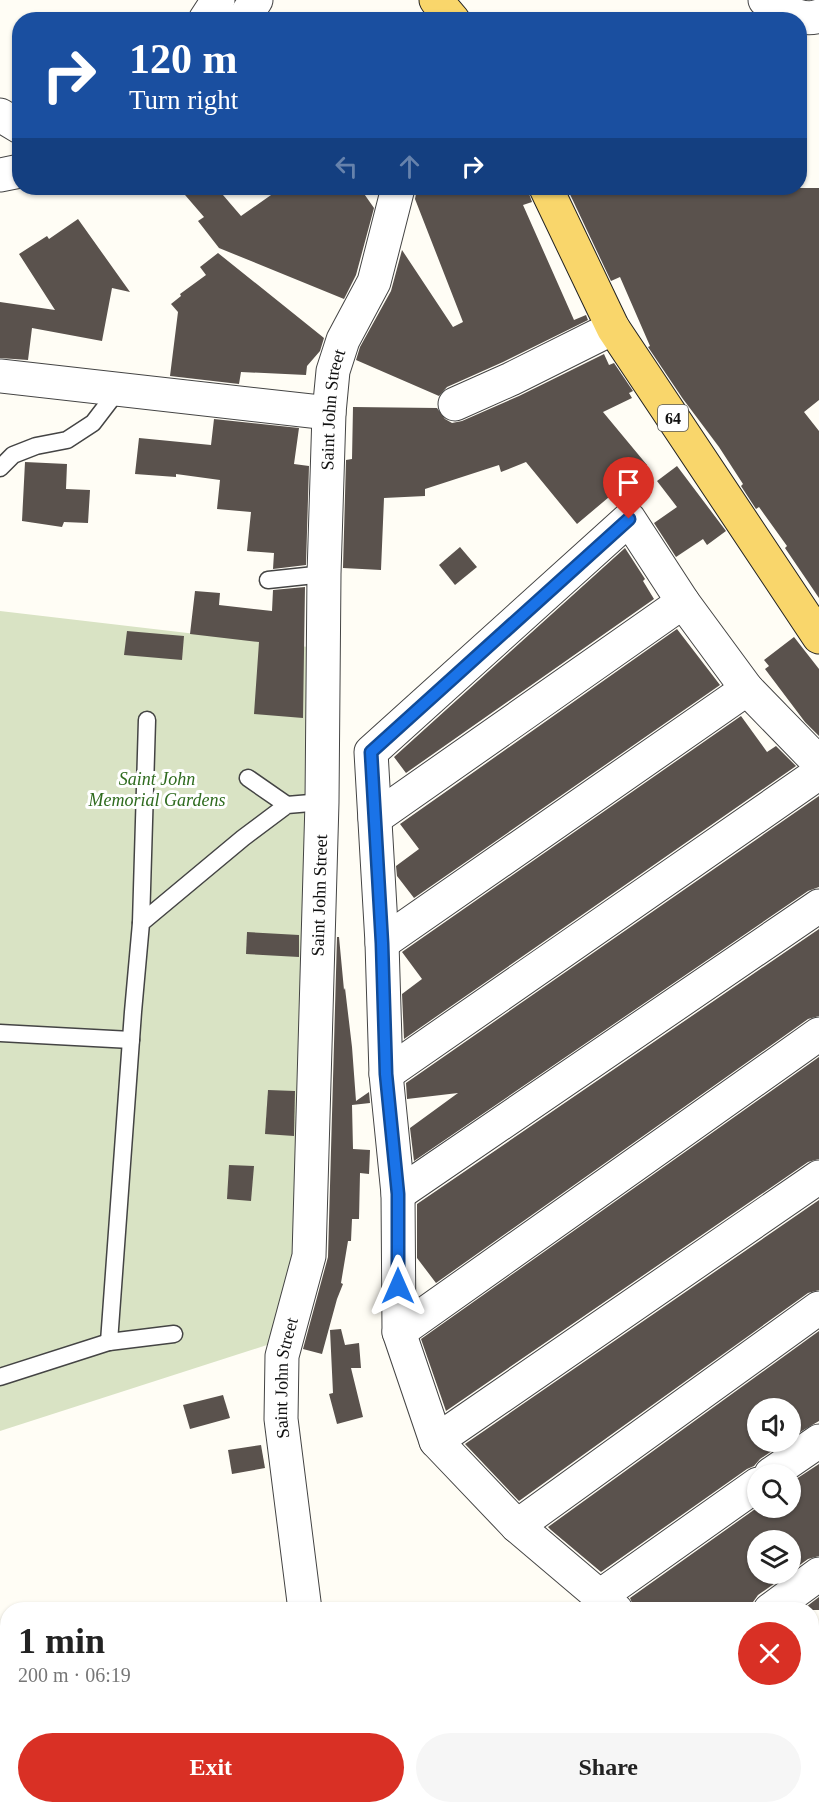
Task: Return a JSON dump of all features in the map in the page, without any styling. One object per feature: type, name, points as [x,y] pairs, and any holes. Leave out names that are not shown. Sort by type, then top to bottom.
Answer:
[{"type":"main road","name":"64","points":[[549,195],[613,328],[819,637]]},
{"type":"street","points":[[765,0],[790,12]]},
{"type":"street","name":"Saint John Street","points":[[304,1602],[281,1419],[282,1356],[309,1256],[322,802],[324,574],[329,414],[333,371],[343,340],[374,282],[396,195]]},
{"type":"street","points":[[455,404],[512,379],[613,328]]},
{"type":"street","points":[[0,376],[329,414]]},
{"type":"street","points":[[607,1602],[517,1526],[436,1441],[399,1332],[398,1194],[386,1074],[382,943],[371,752],[629,519],[683,602],[747,689],[819,763]]},
{"type":"street","points":[[375,818],[683,602]]},
{"type":"street","points":[[382,943],[747,689]]},
{"type":"street","points":[[386,1074],[819,773]]},
{"type":"street","points":[[398,1194],[819,906]]},
{"type":"street","points":[[399,1332],[819,1034]]},
{"type":"street","points":[[436,1441],[819,1177]]},
{"type":"street","points":[[517,1526],[819,1308]]},
{"type":"street","points":[[786,1464],[819,1441]]},
{"type":"street","points":[[609,1602],[747,1493]]},
{"type":"street","points":[[781,1602],[819,1574]]},
{"type":"lane","points":[[0,468],[13,455],[36,446],[67,440],[93,423],[119,389]]},
{"type":"lane","points":[[268,580],[324,574]]},
{"type":"lane","points":[[109,1342],[141,923],[147,720]]},
{"type":"lane","points":[[248,778],[287,805]]},
{"type":"lane","points":[[141,923],[243,838],[287,805],[322,802]]},
{"type":"lane","points":[[0,1033],[131,1040]]},
{"type":"lane","points":[[0,1377],[109,1342],[174,1334]]},
{"type":"green space","name":"Saint John Memorial Gardens","points":[[0,611],[317,648],[305,1247],[270,1344],[0,1431]]},
{"type":"building","points":[[807,188],[819,188],[819,400],[804,412],[819,431],[819,598],[785,548],[787,546],[759,507],[756,509],[719,447],[648,347],[650,346],[620,277],[611,281],[570,195],[807,195]]},
{"type":"building","points":[[185,195],[223,195],[241,216],[271,195],[365,195],[374,208],[356,275],[344,299],[219,248],[198,221],[204,217]]},
{"type":"building","points":[[416,195],[530,195],[532,202],[523,205],[574,320],[586,315],[588,320],[447,387],[439,396],[356,360],[360,347],[391,291],[402,250],[453,327],[463,322],[415,199]]},
{"type":"building","points":[[78,219],[130,292],[112,288],[102,341],[32,328],[28,360],[0,358],[0,302],[55,310],[19,254],[47,236],[49,239]]},
{"type":"building","points":[[218,253],[324,338],[320,351],[307,366],[306,375],[241,372],[239,384],[170,376],[178,312],[171,304],[181,296],[180,294],[206,275],[200,267]]},
{"type":"building","points":[[604,354],[609,365],[614,363],[633,391],[629,393],[632,398],[603,412],[647,465],[577,524],[526,462],[501,472],[499,465],[425,489],[425,496],[384,498],[381,570],[343,568],[346,460],[352,459],[353,407],[437,408],[445,419],[452,423],[462,421]]},
{"type":"building","points":[[214,419],[299,428],[294,464],[309,466],[306,565],[273,569],[274,553],[247,551],[251,512],[217,509],[220,480],[176,474],[176,477],[135,474],[139,438],[211,445]]},
{"type":"building","points":[[25,462],[67,464],[66,489],[90,490],[88,523],[64,522],[62,527],[22,521]]},
{"type":"building","points":[[677,466],[726,531],[707,545],[703,539],[676,557],[654,523],[677,507],[657,481]]},
{"type":"building","points":[[460,547],[477,567],[455,585],[439,565]]},
{"type":"building","points":[[625,548],[645,579],[643,581],[654,599],[406,773],[394,757]]},
{"type":"building","points":[[305,587],[303,718],[254,714],[259,642],[190,634],[195,591],[220,593],[219,605],[272,611],[273,590]]},
{"type":"building","points":[[677,629],[720,685],[414,898],[397,876],[396,866],[419,849],[400,824]]},
{"type":"building","points":[[127,631],[184,636],[182,660],[124,655]]},
{"type":"building","points":[[794,637],[819,669],[819,736],[805,722],[765,669],[769,666],[764,660]]},
{"type":"building","points":[[741,716],[767,752],[776,746],[796,766],[404,1039],[402,994],[422,979],[402,952]]},
{"type":"building","points":[[819,796],[819,887],[808,891],[414,1161],[410,1128],[458,1093],[407,1099],[406,1083]]},
{"type":"building","points":[[819,929],[819,1016],[808,1019],[436,1283],[417,1258],[417,1204]]},
{"type":"building","points":[[247,932],[299,935],[299,957],[246,954]]},
{"type":"building","points":[[337,937],[339,937],[352,1047],[356,1101],[369,1092],[370,1103],[352,1105],[353,1149],[370,1150],[369,1174],[360,1173],[359,1219],[352,1219],[351,1241],[348,1241],[341,1283],[343,1284],[322,1354],[303,1349],[328,1257]]},
{"type":"building","points":[[819,1057],[819,1159],[808,1162],[446,1411],[421,1339]]},
{"type":"building","points":[[268,1090],[295,1091],[294,1136],[265,1134]]},
{"type":"building","points":[[229,1165],[254,1166],[251,1201],[227,1199]]},
{"type":"building","points":[[819,1200],[819,1290],[808,1293],[519,1501],[465,1444]]},
{"type":"building","points":[[341,1329],[345,1345],[359,1343],[361,1368],[351,1368],[363,1417],[337,1424],[329,1394],[333,1393],[330,1330]]},
{"type":"building","points":[[819,1331],[819,1421],[801,1432],[801,1398],[747,1398],[747,1452],[770,1452],[756,1464],[747,1464],[747,1469],[601,1572],[548,1527]]},
{"type":"building","points":[[223,1395],[230,1418],[190,1429],[183,1405]]},
{"type":"building","points":[[261,1445],[265,1468],[232,1474],[228,1450]]},
{"type":"building","points":[[819,1464],[819,1556],[801,1564],[801,1530],[747,1530],[747,1584],[774,1584],[758,1595],[753,1602],[632,1602],[630,1598],[747,1515],[747,1518],[801,1518],[801,1476]]},
{"type":"route","points":[[398,1286],[398,1194],[386,1074],[382,943],[371,752],[629,519]]}]
